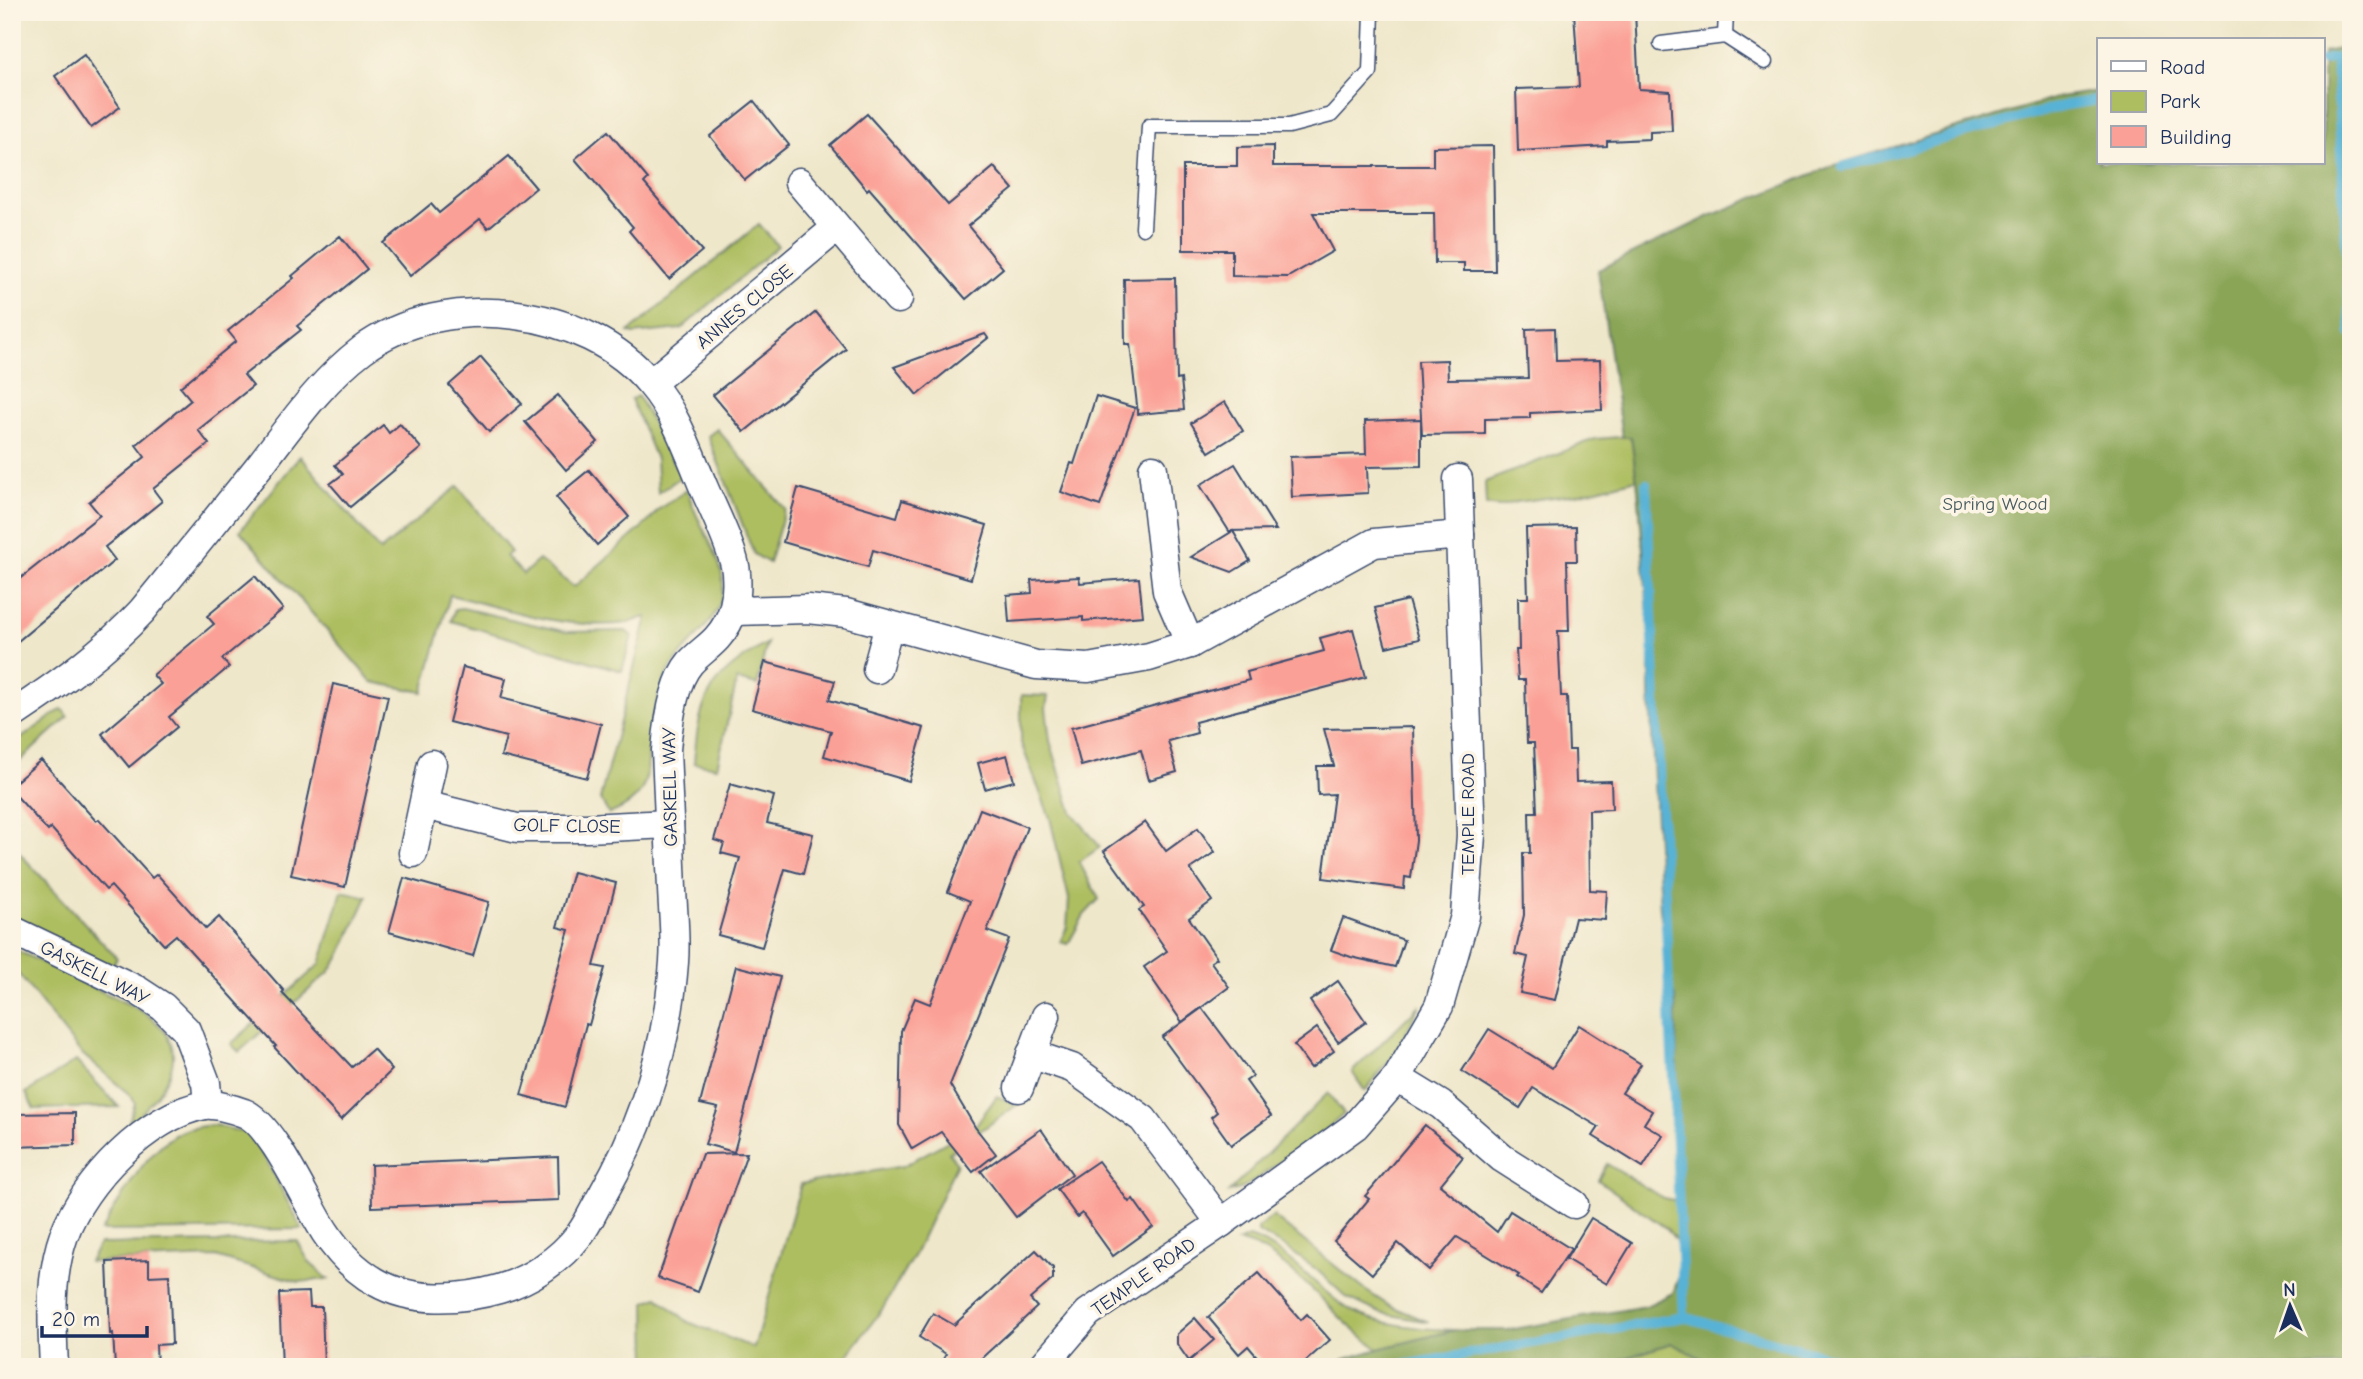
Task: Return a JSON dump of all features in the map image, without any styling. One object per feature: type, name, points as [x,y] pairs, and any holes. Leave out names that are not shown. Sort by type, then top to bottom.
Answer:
[{"type":"street","points":[[799,182],[898,299]]},
{"type":"street","name":"ANNES CLOSE","points":[[651,383],[836,228]]},
{"type":"street","name":"GASKELL WAY","points":[[12,715],[116,639],[142,611],[324,384],[364,349],[401,329],[438,318],[483,313],[530,316],[571,327],[614,350],[651,383],[678,427],[722,529],[736,571],[734,611],[718,638],[688,665],[668,718],[666,750],[675,958],[668,1021],[653,1081],[635,1131],[579,1235],[550,1264],[520,1283],[483,1294],[445,1298],[411,1294],[378,1283],[349,1262],[326,1234],[273,1140],[247,1114],[208,1104],[206,1083],[186,1030],[163,1007],[136,990],[12,930]]},
{"type":"street","points":[[1153,469],[1167,590],[1190,644]]},
{"type":"street","name":"TEMPLE ROAD","points":[[1042,1367],[1088,1313],[1221,1223],[1354,1126],[1397,1078],[1439,1006],[1465,916],[1471,835],[1458,479]]},
{"type":"street","points":[[734,611],[808,609],[846,613],[1037,665],[1088,668],[1149,657],[1190,644],[1374,542],[1460,536]]},
{"type":"street","points":[[877,669],[889,625]]},
{"type":"street","points":[[413,853],[432,764]]},
{"type":"street","name":"GOLF CLOSE","points":[[424,806],[517,828],[669,824]]},
{"type":"street","points":[[1019,1088],[1046,1016]]},
{"type":"street","points":[[1031,1054],[1072,1069],[1143,1119],[1221,1223]]},
{"type":"street","points":[[1397,1078],[1441,1105],[1502,1158],[1574,1204]]},
{"type":"street","points":[[54,1367],[52,1316],[55,1276],[63,1237],[74,1216],[91,1187],[115,1158],[131,1144],[174,1114],[208,1104]]},
{"type":"lane","points":[[1143,228],[1149,126],[1289,125],[1331,115],[1370,72],[1372,12]]},
{"type":"lane","points":[[1725,36],[1726,12]]},
{"type":"lane","points":[[1661,44],[1725,36],[1765,62]]},
{"type":"green space","name":"Spring Wood","points":[[2344,48],[2351,220],[2351,1367],[1719,1367],[1671,1343],[1620,1360],[1622,1367],[1332,1367],[1345,1359],[1455,1330],[1508,1330],[1646,1306],[1673,1293],[1678,1279],[1682,1248],[1675,997],[1671,987],[1660,909],[1650,638],[1631,437],[1622,437],[1598,270],[1710,216],[1832,166],[2059,97],[2097,91],[2097,164],[2324,164],[2324,52]]},
{"type":"green space","points":[[759,224],[778,246],[681,329],[633,334],[629,332]]},
{"type":"green space","points":[[638,396],[681,477],[658,493],[656,459],[631,399]]},
{"type":"green space","points":[[717,429],[785,509],[769,563],[754,554],[708,436]]},
{"type":"green space","points":[[1631,436],[1637,479],[1577,494],[1516,502],[1499,507],[1486,505],[1485,482],[1595,439]]},
{"type":"green space","points":[[300,456],[380,551],[458,486],[511,552],[506,556],[523,574],[539,560],[574,587],[648,522],[659,509],[687,490],[720,567],[723,585],[721,599],[708,624],[669,671],[663,684],[652,720],[646,777],[636,798],[609,814],[600,799],[647,617],[627,623],[582,624],[537,617],[450,595],[423,692],[372,682],[240,531]]},
{"type":"green space","points":[[462,608],[567,632],[626,631],[632,636],[622,671],[451,621],[455,609]]},
{"type":"green space","points":[[767,643],[757,685],[737,680],[717,767],[694,763],[700,720],[711,691],[732,667]]},
{"type":"green space","points":[[1021,695],[1048,696],[1046,708],[1050,741],[1072,812],[1100,847],[1079,862],[1099,899],[1084,915],[1068,944],[1060,942],[1067,927],[1069,899],[1050,818],[1021,743]]},
{"type":"green space","points":[[62,709],[68,717],[12,768],[12,745]]},
{"type":"green space","points":[[12,845],[117,958],[111,967],[12,917]]},
{"type":"green space","points":[[342,891],[367,897],[339,958],[329,972],[239,1052],[231,1044],[320,964]]},
{"type":"green space","points":[[12,948],[134,1007],[155,1021],[168,1036],[173,1051],[172,1066],[155,1097],[127,1128],[135,1103],[131,1096],[80,1052],[12,966]]},
{"type":"green space","points":[[1420,1005],[1395,1054],[1365,1091],[1352,1072]]},
{"type":"green space","points":[[76,1061],[119,1107],[34,1109],[26,1093]]},
{"type":"green space","points":[[1328,1093],[1344,1114],[1320,1135],[1243,1188],[1229,1192]]},
{"type":"green space","points":[[997,1096],[1017,1105],[949,1153],[957,1163],[915,1253],[883,1308],[839,1367],[647,1367],[646,1302],[658,1297],[688,1322],[754,1348],[801,1184],[903,1166],[975,1126]]},
{"type":"green space","points":[[214,1125],[247,1133],[265,1158],[302,1229],[101,1231],[136,1175],[157,1149],[182,1131]]},
{"type":"green space","points":[[1607,1164],[1663,1198],[1679,1201],[1682,1248],[1667,1229],[1598,1180]]},
{"type":"green space","points":[[1273,1216],[1365,1290],[1388,1305],[1429,1322],[1380,1313],[1346,1297],[1317,1270],[1258,1232],[1258,1228]]},
{"type":"green space","points":[[1249,1237],[1286,1257],[1341,1304],[1366,1317],[1396,1324],[1455,1330],[1379,1349],[1353,1329],[1284,1265],[1253,1246],[1238,1242]]},
{"type":"green space","points":[[297,1241],[310,1263],[328,1279],[299,1282],[216,1257],[89,1262],[99,1244]]},
{"type":"green space","points":[[1671,1343],[1719,1367],[1622,1367],[1619,1361]]},
{"type":"building","points":[[1574,12],[1635,12],[1639,89],[1670,91],[1672,131],[1650,132],[1650,139],[1607,141],[1607,146],[1518,151],[1516,89],[1579,87]]},
{"type":"building","points":[[84,55],[120,107],[91,128],[55,76]]},
{"type":"building","points":[[754,101],[789,145],[745,180],[710,136]]},
{"type":"building","points":[[867,114],[948,205],[994,167],[1013,189],[968,226],[1003,268],[966,299],[830,145]]},
{"type":"building","points":[[608,131],[648,179],[644,183],[702,251],[669,279],[629,231],[633,227],[575,159]]},
{"type":"building","points":[[1273,146],[1273,166],[1433,166],[1433,147],[1493,146],[1495,271],[1464,271],[1464,263],[1435,263],[1434,213],[1313,213],[1333,251],[1288,277],[1232,276],[1232,250],[1183,250],[1183,166],[1237,166],[1237,147]]},
{"type":"building","points":[[509,156],[536,188],[488,228],[480,219],[410,276],[383,243],[431,204],[439,213]]},
{"type":"building","points":[[340,236],[367,269],[297,326],[301,330],[244,375],[253,386],[198,430],[209,444],[153,489],[162,501],[105,547],[115,560],[12,646],[12,585],[100,515],[89,502],[145,457],[136,445],[191,400],[180,387],[236,341],[228,331],[294,278],[292,276]]},
{"type":"building","points":[[1175,278],[1177,380],[1181,379],[1184,410],[1138,414],[1130,344],[1125,344],[1124,279]]},
{"type":"building","points":[[816,312],[846,349],[744,432],[713,395]]},
{"type":"building","points":[[1555,328],[1556,361],[1600,360],[1602,410],[1530,413],[1530,418],[1485,419],[1485,434],[1422,435],[1418,361],[1447,360],[1448,379],[1528,378],[1526,329]]},
{"type":"building","points":[[985,334],[988,338],[917,395],[894,367]]},
{"type":"building","points":[[481,357],[522,404],[489,432],[449,385]]},
{"type":"building","points":[[558,395],[598,442],[566,470],[525,422]]},
{"type":"building","points":[[1096,396],[1135,408],[1100,506],[1061,492],[1071,463],[1074,464]]},
{"type":"building","points":[[1225,402],[1243,431],[1209,452],[1191,423]]},
{"type":"building","points":[[1421,419],[1421,466],[1367,467],[1368,493],[1292,497],[1290,457],[1366,454],[1365,421]]},
{"type":"building","points":[[400,424],[421,448],[350,507],[330,484],[343,474],[335,465],[383,425],[389,433]]},
{"type":"building","points":[[1235,464],[1276,530],[1229,531],[1200,485]]},
{"type":"building","points":[[589,470],[629,517],[597,545],[556,497]]},
{"type":"building","points":[[798,488],[897,517],[902,500],[987,525],[971,579],[873,550],[868,567],[783,542]]},
{"type":"building","points":[[1576,527],[1577,561],[1567,561],[1569,631],[1558,631],[1561,696],[1567,696],[1569,750],[1575,750],[1576,782],[1611,781],[1612,809],[1589,810],[1590,890],[1607,891],[1605,920],[1575,918],[1555,1000],[1520,993],[1528,957],[1515,954],[1524,915],[1523,853],[1530,853],[1529,812],[1537,812],[1534,743],[1527,743],[1525,680],[1518,680],[1518,598],[1528,598],[1526,528]]},
{"type":"building","points":[[1233,531],[1250,561],[1232,572],[1191,557]]},
{"type":"building","points":[[255,576],[283,609],[222,659],[229,667],[169,717],[177,727],[129,767],[102,734],[161,684],[153,675],[214,624],[207,616]]},
{"type":"building","points":[[1079,577],[1080,583],[1139,578],[1143,616],[1083,621],[1083,617],[1009,622],[1007,595],[1032,593],[1031,580]]},
{"type":"building","points":[[1408,600],[1419,639],[1386,647],[1375,608]]},
{"type":"building","points":[[1353,629],[1366,677],[1195,722],[1197,733],[1168,741],[1177,772],[1149,780],[1141,750],[1081,766],[1071,728],[1249,680],[1247,672],[1324,651],[1320,638]]},
{"type":"building","points":[[765,662],[835,681],[829,700],[924,728],[909,781],[824,756],[831,731],[752,709]]},
{"type":"building","points":[[463,667],[506,679],[501,698],[601,724],[587,778],[501,756],[506,737],[449,722]]},
{"type":"building","points":[[333,684],[388,696],[345,887],[291,875]]},
{"type":"building","points":[[1413,727],[1416,840],[1411,878],[1405,877],[1404,889],[1323,878],[1334,794],[1318,795],[1317,766],[1334,766],[1324,729]]},
{"type":"building","points":[[1007,755],[1014,781],[985,789],[978,763]]},
{"type":"building","points":[[41,760],[152,878],[157,874],[206,929],[219,917],[284,991],[282,993],[352,1067],[373,1049],[392,1070],[341,1120],[176,935],[164,945],[111,886],[106,890],[51,828],[48,831],[12,791],[12,785]]},
{"type":"building","points":[[730,784],[774,796],[767,823],[813,834],[803,874],[785,869],[762,947],[718,935],[740,858],[721,853],[724,843],[714,840]]},
{"type":"building","points":[[980,809],[1027,827],[987,931],[1009,939],[950,1085],[975,1127],[996,1154],[973,1172],[941,1132],[912,1149],[899,1125],[901,1031],[915,998],[930,1004],[970,901],[948,892]]},
{"type":"building","points":[[1145,822],[1166,851],[1198,828],[1215,852],[1190,869],[1212,901],[1189,918],[1217,958],[1211,962],[1229,987],[1182,1022],[1144,967],[1167,951],[1139,910],[1144,907],[1104,851]]},
{"type":"building","points":[[573,872],[616,883],[594,966],[605,968],[589,1025],[586,1024],[565,1107],[521,1095],[569,930],[557,927]]},
{"type":"building","points":[[404,878],[489,902],[473,956],[389,932]]},
{"type":"building","points":[[1343,918],[1404,940],[1395,967],[1331,950]]},
{"type":"building","points":[[736,966],[780,977],[734,1152],[705,1144],[718,1108],[700,1104]]},
{"type":"building","points":[[1338,981],[1366,1022],[1338,1042],[1310,1001]]},
{"type":"building","points":[[1202,1008],[1253,1076],[1246,1081],[1271,1116],[1231,1145],[1211,1117],[1217,1112],[1162,1037]]},
{"type":"building","points":[[1579,1025],[1641,1064],[1622,1093],[1652,1111],[1644,1124],[1663,1135],[1643,1167],[1593,1136],[1599,1127],[1533,1088],[1520,1108],[1462,1071],[1489,1029],[1552,1068]]},
{"type":"building","points":[[1317,1028],[1334,1051],[1311,1068],[1294,1045]]},
{"type":"building","points":[[75,1113],[75,1145],[12,1147],[12,1114]]},
{"type":"building","points":[[1425,1125],[1463,1157],[1440,1185],[1497,1232],[1510,1211],[1571,1249],[1541,1293],[1517,1277],[1519,1275],[1457,1237],[1429,1270],[1398,1243],[1372,1274],[1334,1241],[1369,1199],[1365,1196]]},
{"type":"building","points":[[1041,1129],[1072,1174],[1016,1217],[981,1171]]},
{"type":"building","points":[[747,1153],[698,1292],[658,1278],[702,1154]]},
{"type":"building","points":[[558,1157],[559,1200],[372,1207],[371,1165]]},
{"type":"building","points":[[1098,1161],[1129,1202],[1133,1199],[1153,1227],[1113,1256],[1082,1213],[1077,1217],[1057,1189]]},
{"type":"building","points":[[1591,1218],[1632,1243],[1607,1284],[1566,1259]]},
{"type":"building","points":[[1036,1250],[1053,1268],[1053,1279],[1030,1299],[1037,1307],[972,1367],[939,1367],[946,1354],[919,1337],[933,1313],[954,1325]]},
{"type":"building","points":[[149,1260],[149,1276],[169,1275],[172,1344],[156,1345],[157,1367],[115,1367],[113,1333],[110,1334],[107,1262]]},
{"type":"building","points":[[1259,1273],[1301,1320],[1307,1314],[1330,1340],[1299,1367],[1266,1367],[1248,1346],[1239,1354],[1208,1317]]},
{"type":"building","points":[[309,1292],[310,1307],[322,1307],[324,1367],[282,1367],[279,1293]]},
{"type":"building","points":[[1195,1318],[1214,1340],[1189,1361],[1177,1344],[1177,1334]]},
{"type":"waterway","points":[[2324,60],[2336,58],[2351,333]]},
{"type":"waterway","points":[[1842,167],[2066,105],[2097,100]]},
{"type":"waterway","points":[[1646,484],[1684,1317]]},
{"type":"waterway","points":[[1393,1367],[1684,1317],[1865,1367]]}]
